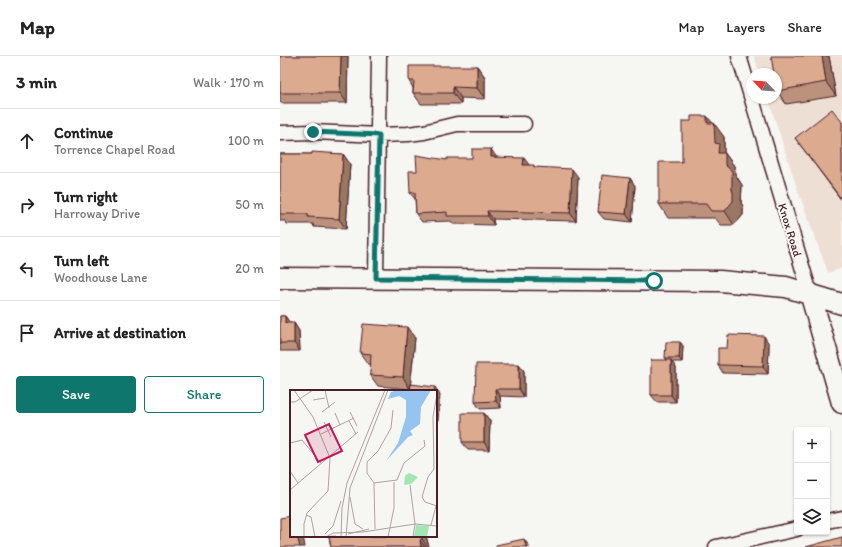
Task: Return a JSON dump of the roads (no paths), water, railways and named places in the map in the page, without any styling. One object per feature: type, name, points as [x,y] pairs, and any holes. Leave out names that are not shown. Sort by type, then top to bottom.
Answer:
[{"type":"street","points":[[376,278],[379,56]]},
{"type":"street","name":"Knox Road","points":[[739,56],[842,403]]},
{"type":"street","points":[[280,133],[313,132],[379,135],[424,132],[457,124],[524,124]]},
{"type":"street","points":[[280,278],[720,281],[774,285],[810,293],[842,304]]},
{"type":"street","points":[[830,520],[842,518]]},
{"type":"street","points":[[716,547],[794,530]]}]
